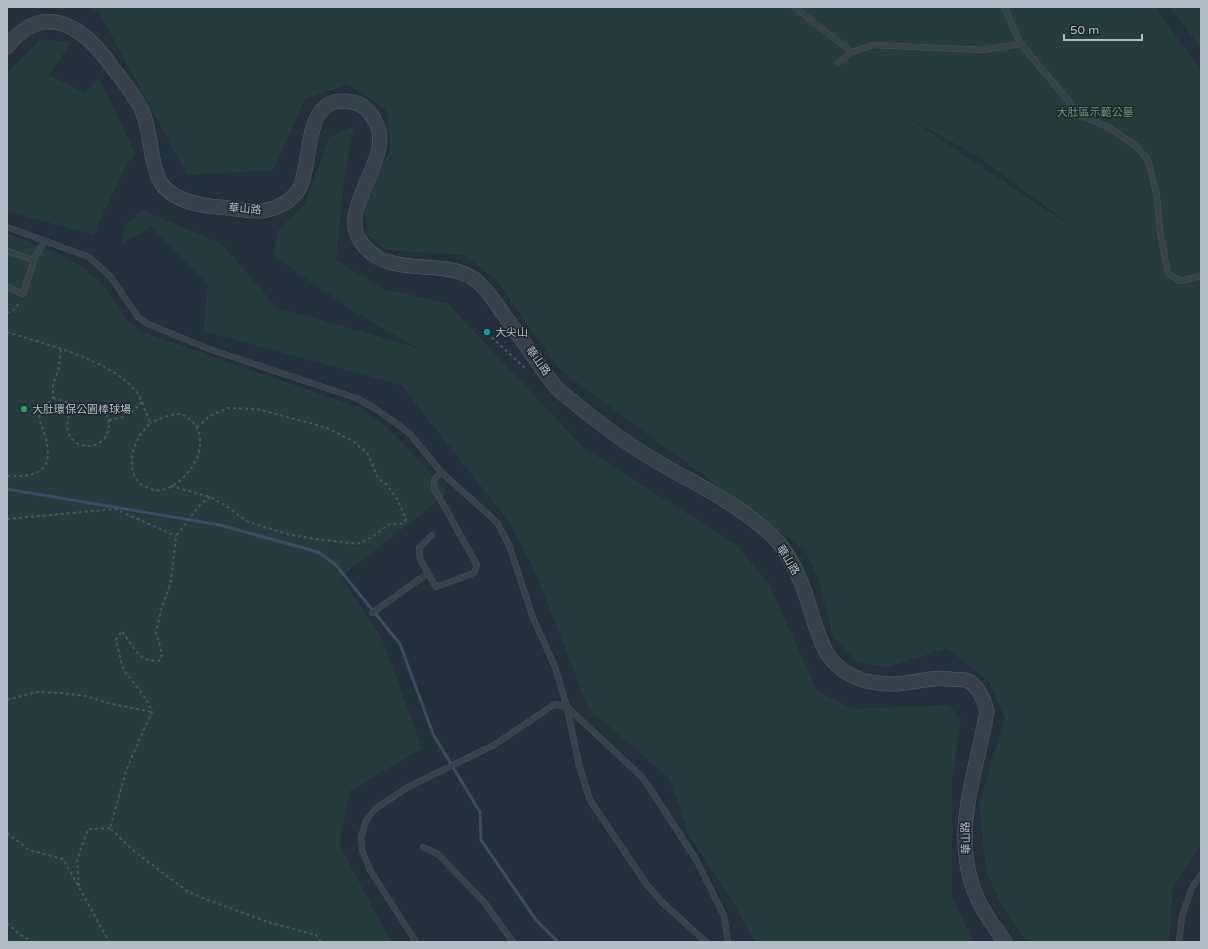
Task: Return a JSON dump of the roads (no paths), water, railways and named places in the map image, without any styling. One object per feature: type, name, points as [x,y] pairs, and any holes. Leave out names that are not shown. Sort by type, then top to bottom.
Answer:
[{"type":"street","name":"華山路","points":[[7,46],[15,31],[29,17],[43,10],[54,11],[66,16],[82,28],[103,54],[142,110],[148,130],[156,169],[161,183],[174,196],[200,205],[262,212],[284,204],[301,186],[316,117],[328,105],[341,101],[357,103],[368,110],[379,128],[381,146],[356,212],[355,229],[359,238],[372,253],[383,261],[394,264],[465,273],[475,280],[487,291],[543,370],[561,392],[610,431],[659,463],[735,505],[772,535],[795,566],[819,637],[829,656],[842,670],[860,680],[875,683],[897,684],[942,677],[967,681],[976,688],[984,700],[987,711],[967,802],[964,826],[965,845],[969,874],[981,905],[1005,942]]},
{"type":"lane","points":[[794,7],[852,52]]},
{"type":"lane","points":[[1004,7],[1021,44],[1080,115],[1108,127],[1136,146],[1148,160],[1156,196],[1160,232],[1168,273],[1180,281],[1201,276]]},
{"type":"lane","points":[[838,63],[852,52],[873,46],[983,50],[1021,44]]},
{"type":"lane","points":[[7,227],[44,242],[89,257],[110,276],[138,317],[148,324],[210,349],[356,398],[372,406],[410,434],[441,472],[498,524],[509,545],[533,618],[555,667],[567,707],[579,765],[590,800],[651,890],[663,903],[706,942]]},
{"type":"lane","points":[[7,288],[23,294],[34,260],[44,242]]},
{"type":"lane","points":[[7,251],[34,260]]},
{"type":"lane","points":[[432,535],[420,548],[420,559],[436,587],[474,573],[477,565],[434,488],[434,480],[441,472]]},
{"type":"lane","points":[[372,613],[428,573]]},
{"type":"lane","points":[[416,942],[370,870],[365,858],[362,850],[361,837],[368,816],[382,803],[408,787],[494,745],[555,704],[567,707],[642,777],[697,861],[724,916],[728,942]]},
{"type":"lane","points":[[423,847],[438,854],[453,869],[484,902],[513,942]]},
{"type":"lane","points":[[1179,942],[1182,916],[1192,888],[1201,874]]},
{"type":"waterway","points":[[7,489],[220,525],[318,552],[335,564],[400,644],[433,734],[480,812],[481,840],[536,920],[558,942]]},
{"type":"place","name":"大尖山","points":[[487,332]]},
{"type":"place","name":"大肚環保公園棒球場","points":[[24,409]]},
{"type":"park label","name":"大肚區示範公墓","points":[[1095,112]]}]
